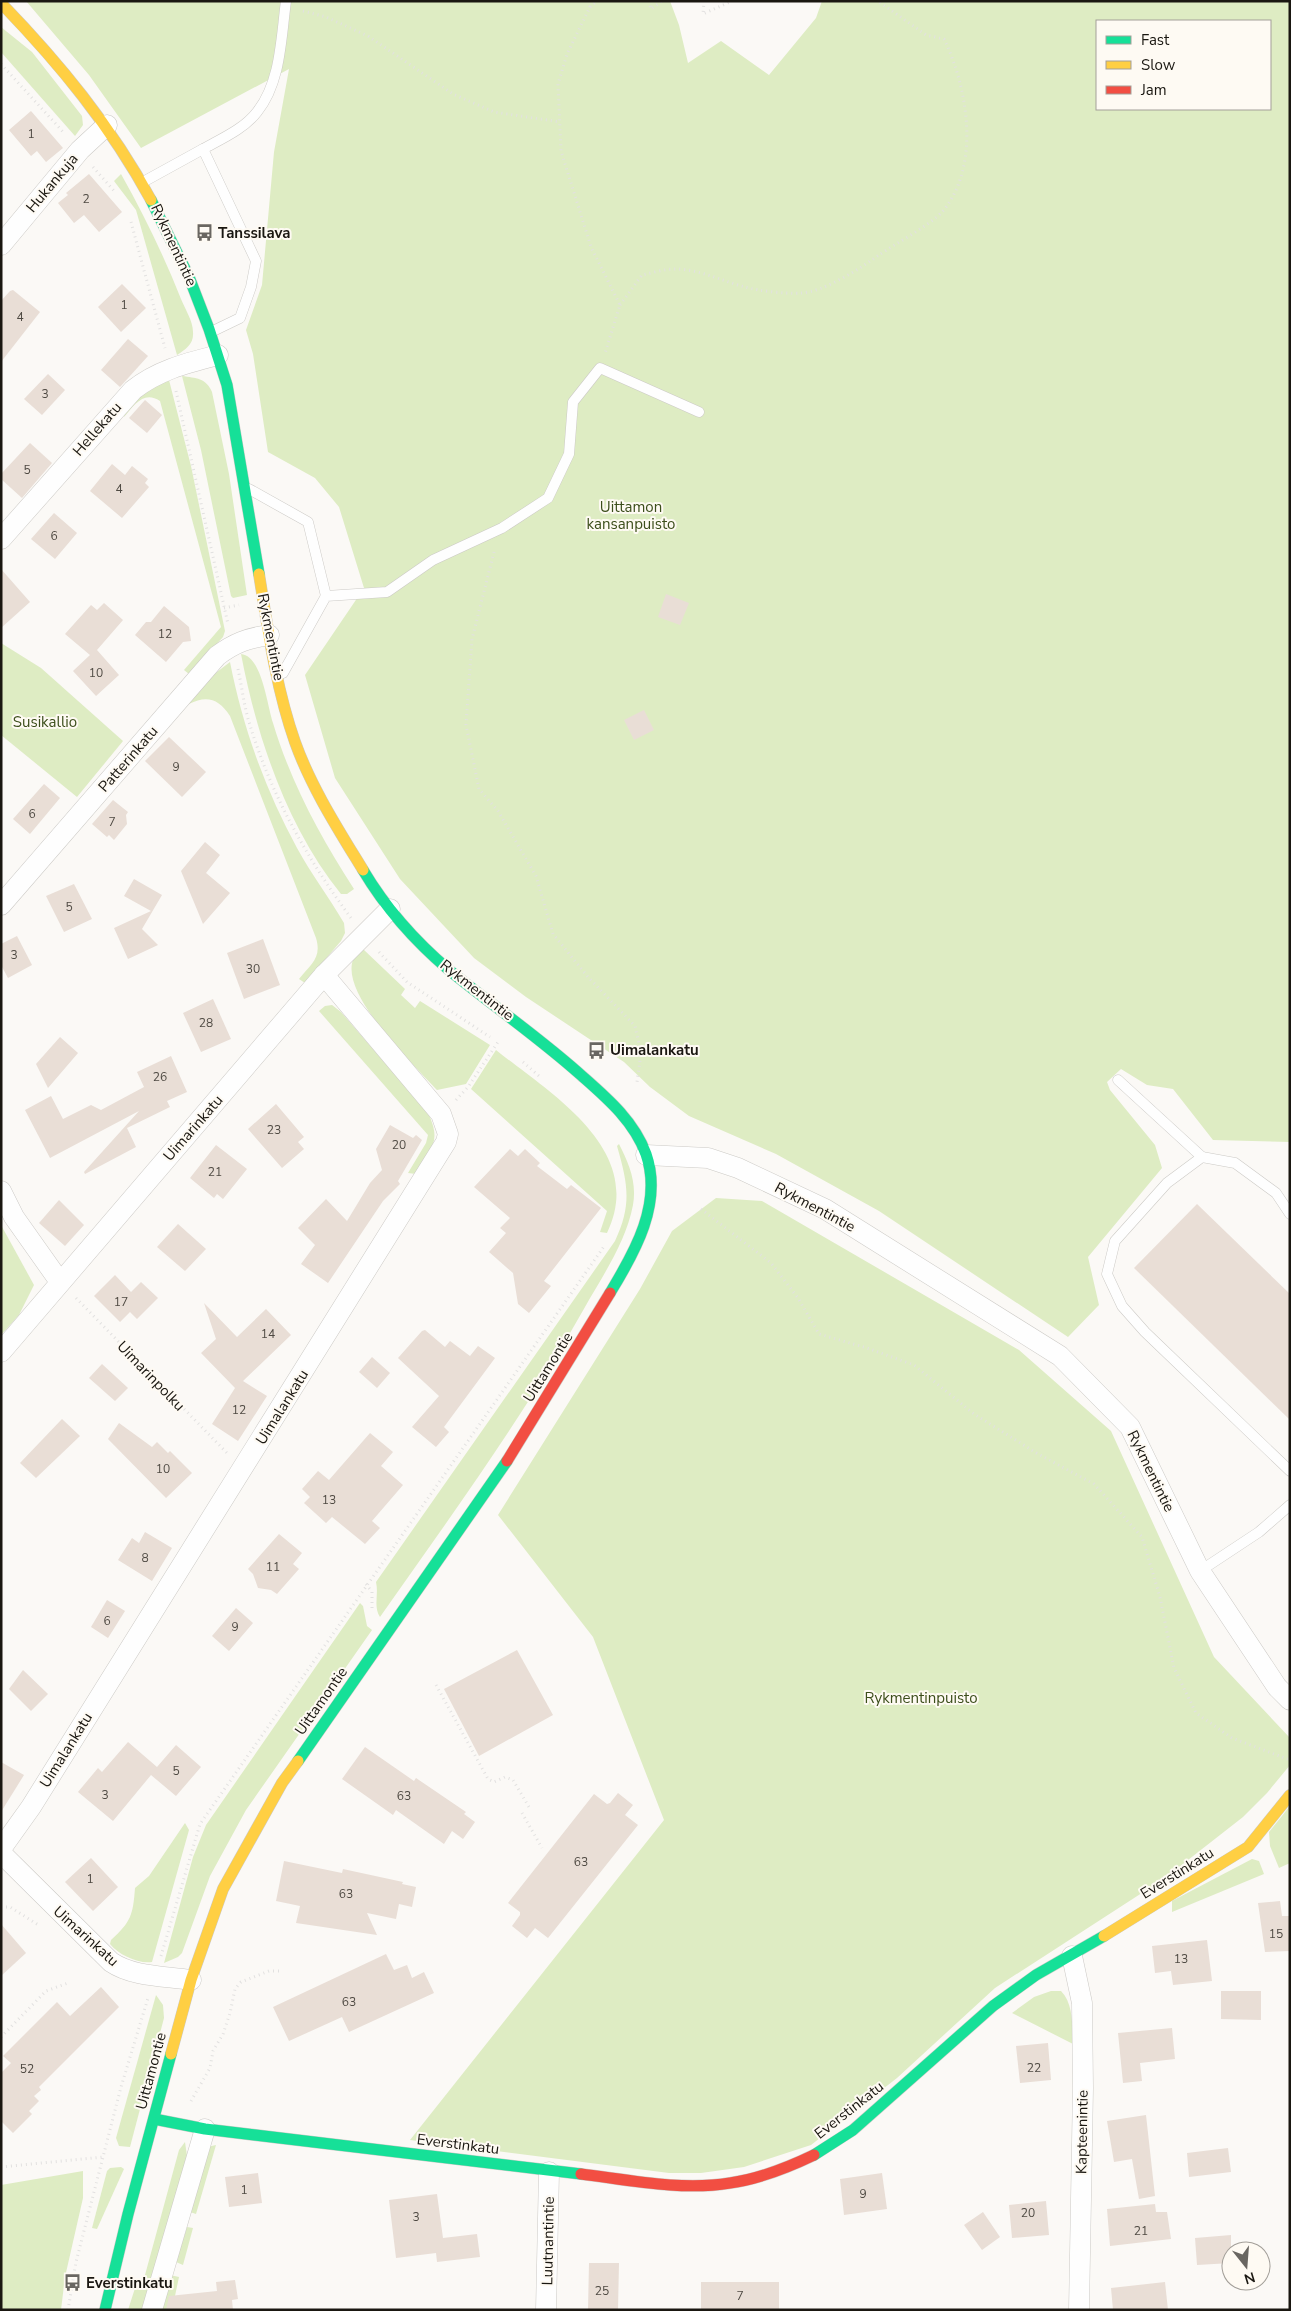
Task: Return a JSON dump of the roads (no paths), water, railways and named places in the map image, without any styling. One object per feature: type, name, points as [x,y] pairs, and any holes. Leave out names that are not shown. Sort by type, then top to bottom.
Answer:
[{"type":"street","name":"Rykmentintie","points":[[1,3],[58,63],[106,125],[143,182],[184,263],[210,332],[227,385],[269,635],[279,681],[296,742],[319,796],[347,845],[390,909],[412,935],[448,969],[551,1048],[609,1099],[630,1124],[646,1156],[708,1158],[738,1168],[825,1209],[1060,1356],[1130,1427],[1200,1571],[1277,1687],[1290,1700]]},
{"type":"street","name":"Hukankuja","points":[[4,236],[80,150],[106,125]]},
{"type":"street","name":"Hellekatu","points":[[1,539],[122,402],[145,380],[171,368],[218,355]]},
{"type":"street","name":"Patterinkatu","points":[[1,905],[217,656],[233,644],[248,638],[269,635]]},
{"type":"street","name":"Uimarinkatu","points":[[1,1352],[324,975],[390,909]]},
{"type":"street","name":"Uimalankatu","points":[[1,1851],[243,1470],[442,1150],[448,1134],[441,1114],[324,975]]},
{"type":"street","name":"Uittamontie","points":[[105,2310],[191,1980],[223,1889],[282,1783],[508,1460],[626,1268],[643,1231],[650,1208],[650,1184],[646,1156]]},
{"type":"street","points":[[1,1191],[14,1217],[60,1282]]},
{"type":"street","name":"Everstinkatu","points":[[154,2119],[205,2129],[651,2183],[698,2186],[731,2183],[793,2166],[822,2151],[853,2130],[960,2037],[992,2006],[1036,1975],[1072,1956],[1248,1847],[1290,1795]]},
{"type":"street","name":"Uimarinkatu","points":[[1,1851],[111,1962],[120,1968],[191,1980]]},
{"type":"street","name":"Kapteenintie","points":[[1072,1956],[1082,2003],[1083,2078],[1079,2310]]},
{"type":"street","points":[[152,2310],[205,2129]]},
{"type":"street","name":"Luutnantintie","points":[[546,2310],[549,2172]]},
{"type":"lane","points":[[143,182],[231,133],[258,112],[275,77],[286,4]]},
{"type":"lane","points":[[203,149],[256,261],[251,287],[240,318],[210,332]]},
{"type":"lane","points":[[326,596],[387,592],[433,560],[500,529],[548,498],[569,454],[572,402],[600,368],[699,412]]},
{"type":"lane","points":[[245,486],[308,522],[326,596],[279,681]]},
{"type":"lane","points":[[1118,1080],[1202,1157],[1235,1164],[1276,1193],[1290,1214]]},
{"type":"lane","points":[[1202,1157],[1167,1183],[1115,1241],[1108,1274],[1122,1306],[1145,1332],[1290,1471]]},
{"type":"lane","points":[[1200,1571],[1259,1532],[1288,1510]]},
{"type":"place","name":"Tanssilava","points":[[204,233]]},
{"type":"place","name":"Uimalankatu","points":[[596,1050]]},
{"type":"place","name":"Everstinkatu","points":[[72,2283]]},
{"type":"park label","name":"Uittamon kansanpuisto","points":[[631,516]]},
{"type":"park label","name":"Susikallio","points":[[45,722]]},
{"type":"park label","name":"Rykmentinpuisto","points":[[921,1698]]}]
